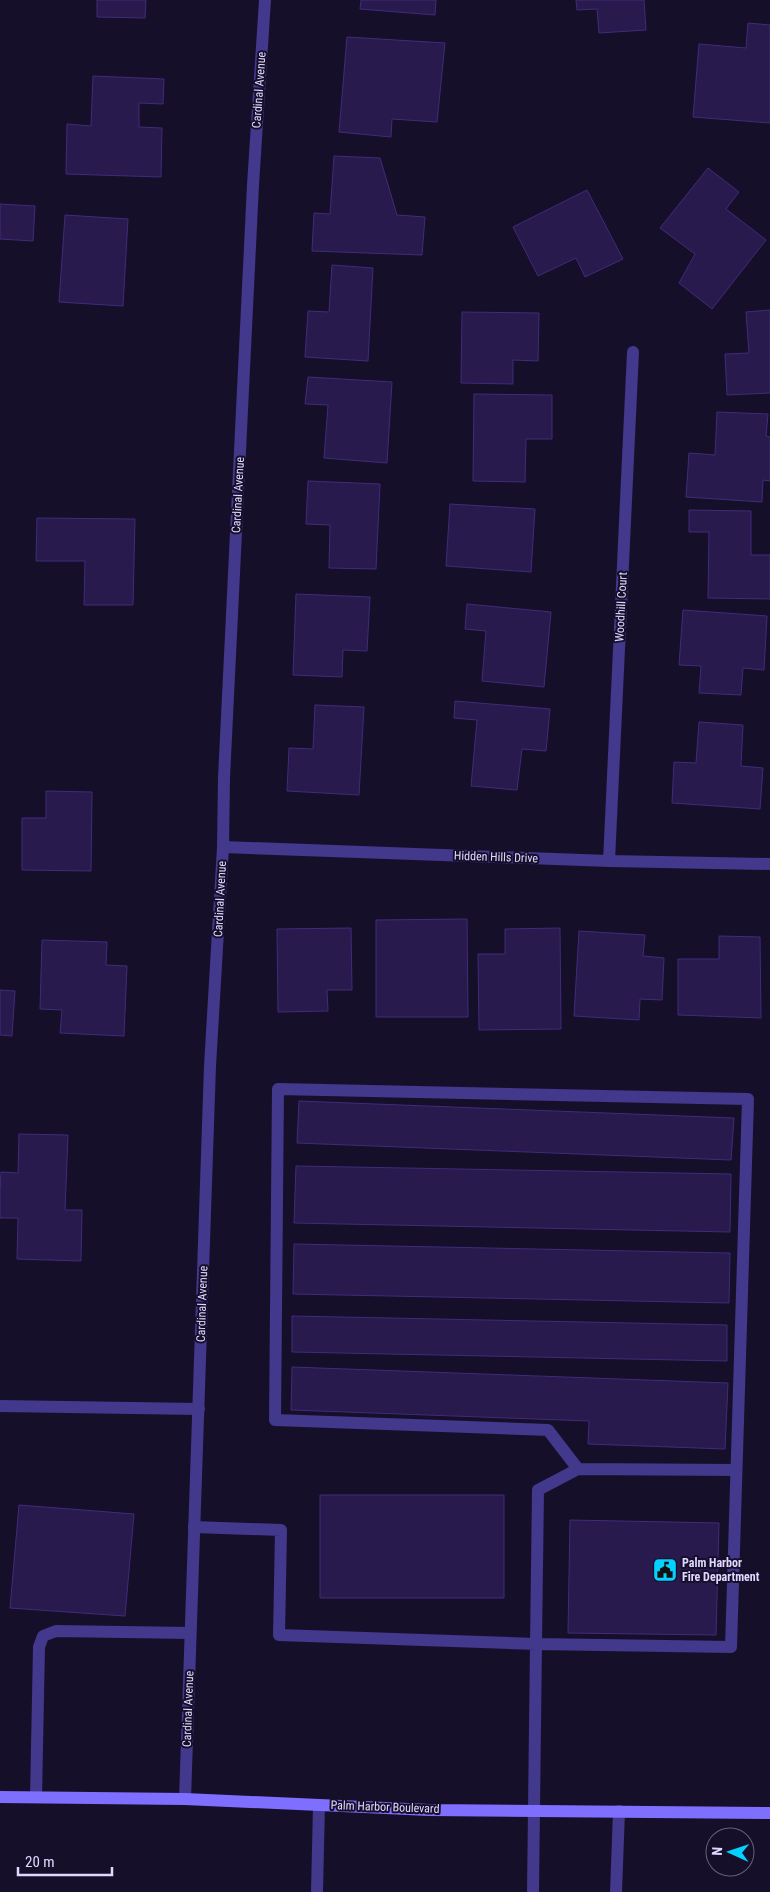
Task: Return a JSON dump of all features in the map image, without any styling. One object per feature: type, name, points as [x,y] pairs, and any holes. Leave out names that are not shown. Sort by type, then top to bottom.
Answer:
[{"type":"main road","name":"Palm Harbor Boulevard","points":[[0,1797],[185,1799],[429,1810],[770,1813]]},
{"type":"street","name":"Cardinal Avenue","points":[[185,1799],[210,1066],[223,847],[224,768],[253,184],[265,0]]},
{"type":"street","name":"Woodhill Court","points":[[609,861],[633,352]]},
{"type":"street","name":"Hidden Hills Drive","points":[[223,847],[609,861],[770,864]]},
{"type":"street","points":[[194,1527],[281,1530],[279,1635],[536,1644],[731,1647],[748,1099],[278,1089],[275,1420],[548,1430],[578,1469]]},
{"type":"street","points":[[0,1406],[199,1409]]},
{"type":"street","points":[[534,1892],[538,1490],[578,1469],[736,1470]]},
{"type":"street","points":[[36,1798],[39,1647],[44,1636],[56,1631],[190,1633]]},
{"type":"street","points":[[317,1892],[320,1805]]},
{"type":"street","points":[[616,1892],[619,1811]]},
{"type":"building","points":[[97,0],[146,0],[145,18],[97,17]]},
{"type":"building","points":[[361,0],[436,0],[435,15],[360,9]]},
{"type":"building","points":[[576,0],[644,0],[646,30],[599,33],[597,9],[577,10]]},
{"type":"building","points":[[748,23],[770,25],[770,123],[693,117],[699,44],[746,48]]},
{"type":"building","points":[[347,37],[445,43],[437,122],[392,119],[391,137],[339,132]]},
{"type":"building","points":[[93,76],[164,79],[163,104],[139,103],[139,127],[162,128],[161,177],[66,174],[67,124],[91,126]]},
{"type":"building","points":[[334,156],[380,158],[397,215],[425,217],[422,255],[312,251],[314,213],[330,214]]},
{"type":"building","points":[[708,168],[739,192],[726,209],[766,240],[712,309],[679,283],[695,254],[660,228]]},
{"type":"building","points":[[587,190],[623,259],[585,277],[576,258],[538,276],[513,227]]},
{"type":"building","points":[[0,204],[35,206],[33,241],[0,239]]},
{"type":"building","points":[[65,215],[128,219],[123,306],[59,302]]},
{"type":"building","points":[[332,265],[373,268],[368,361],[305,357],[308,311],[329,312]]},
{"type":"building","points":[[770,310],[770,393],[727,395],[725,354],[749,353],[746,312]]},
{"type":"building","points":[[462,312],[539,313],[538,361],[513,360],[513,384],[461,383]]},
{"type":"building","points":[[308,377],[392,382],[387,463],[324,458],[328,405],[305,404]]},
{"type":"building","points":[[474,394],[552,395],[552,439],[526,439],[525,482],[473,481]]},
{"type":"building","points":[[717,412],[768,414],[766,436],[770,437],[770,481],[763,480],[762,502],[686,497],[689,453],[715,455]]},
{"type":"building","points":[[308,481],[380,484],[376,569],[329,568],[330,525],[306,524]]},
{"type":"building","points":[[450,504],[535,509],[531,572],[446,566]]},
{"type":"building","points":[[689,510],[751,511],[751,555],[770,555],[770,599],[708,598],[709,532],[689,532]]},
{"type":"building","points":[[37,518],[135,519],[133,605],[84,605],[85,561],[36,561]]},
{"type":"building","points":[[296,594],[370,597],[367,651],[343,650],[342,677],[293,675]]},
{"type":"building","points":[[467,604],[551,612],[544,687],[482,681],[486,631],[465,629]]},
{"type":"building","points":[[683,610],[767,616],[764,670],[743,668],[741,695],[699,693],[701,666],[679,665]]},
{"type":"building","points":[[455,701],[550,709],[546,751],[522,749],[517,790],[471,786],[477,720],[454,718]]},
{"type":"building","points":[[315,705],[364,707],[359,795],[287,791],[289,748],[313,749]]},
{"type":"building","points":[[699,722],[743,725],[741,766],[763,768],[760,809],[672,803],[674,762],[696,763]]},
{"type":"building","points":[[46,791],[92,792],[91,871],[22,870],[22,818],[46,818]]},
{"type":"building","points":[[467,919],[468,1017],[376,1017],[376,920]]},
{"type":"building","points":[[351,928],[352,990],[327,990],[328,1011],[278,1012],[277,929]]},
{"type":"building","points":[[560,928],[561,1029],[479,1030],[478,954],[505,954],[505,929]]},
{"type":"building","points":[[579,931],[645,935],[643,956],[664,958],[662,1000],[640,999],[639,1020],[574,1016]]},
{"type":"building","points":[[719,936],[760,937],[761,1018],[678,1015],[678,959],[719,959]]},
{"type":"building","points":[[42,940],[107,942],[106,965],[127,966],[124,1036],[60,1033],[62,1010],[40,1009]]},
{"type":"building","points":[[0,990],[15,991],[12,1036],[0,1035]]},
{"type":"building","points":[[299,1101],[734,1118],[731,1160],[297,1143]]},
{"type":"building","points":[[19,1134],[68,1135],[65,1210],[82,1210],[81,1261],[17,1259],[18,1218],[0,1218],[0,1192],[1,1172],[18,1173]]},
{"type":"building","points":[[296,1166],[731,1174],[730,1232],[294,1223]]},
{"type":"building","points":[[294,1244],[730,1253],[729,1303],[293,1294]]},
{"type":"building","points":[[292,1316],[727,1325],[727,1361],[292,1352]]},
{"type":"building","points":[[292,1367],[728,1383],[725,1449],[588,1444],[589,1421],[291,1410]]},
{"type":"building","points":[[320,1495],[504,1495],[504,1598],[320,1598]]},
{"type":"building","points":[[19,1505],[134,1514],[125,1616],[10,1608]]},
{"type":"building","points":[[570,1520],[719,1523],[716,1635],[568,1633]]},
{"type":"place","name":"Palm Harbor Fire Department","points":[[665,1570]]}]
